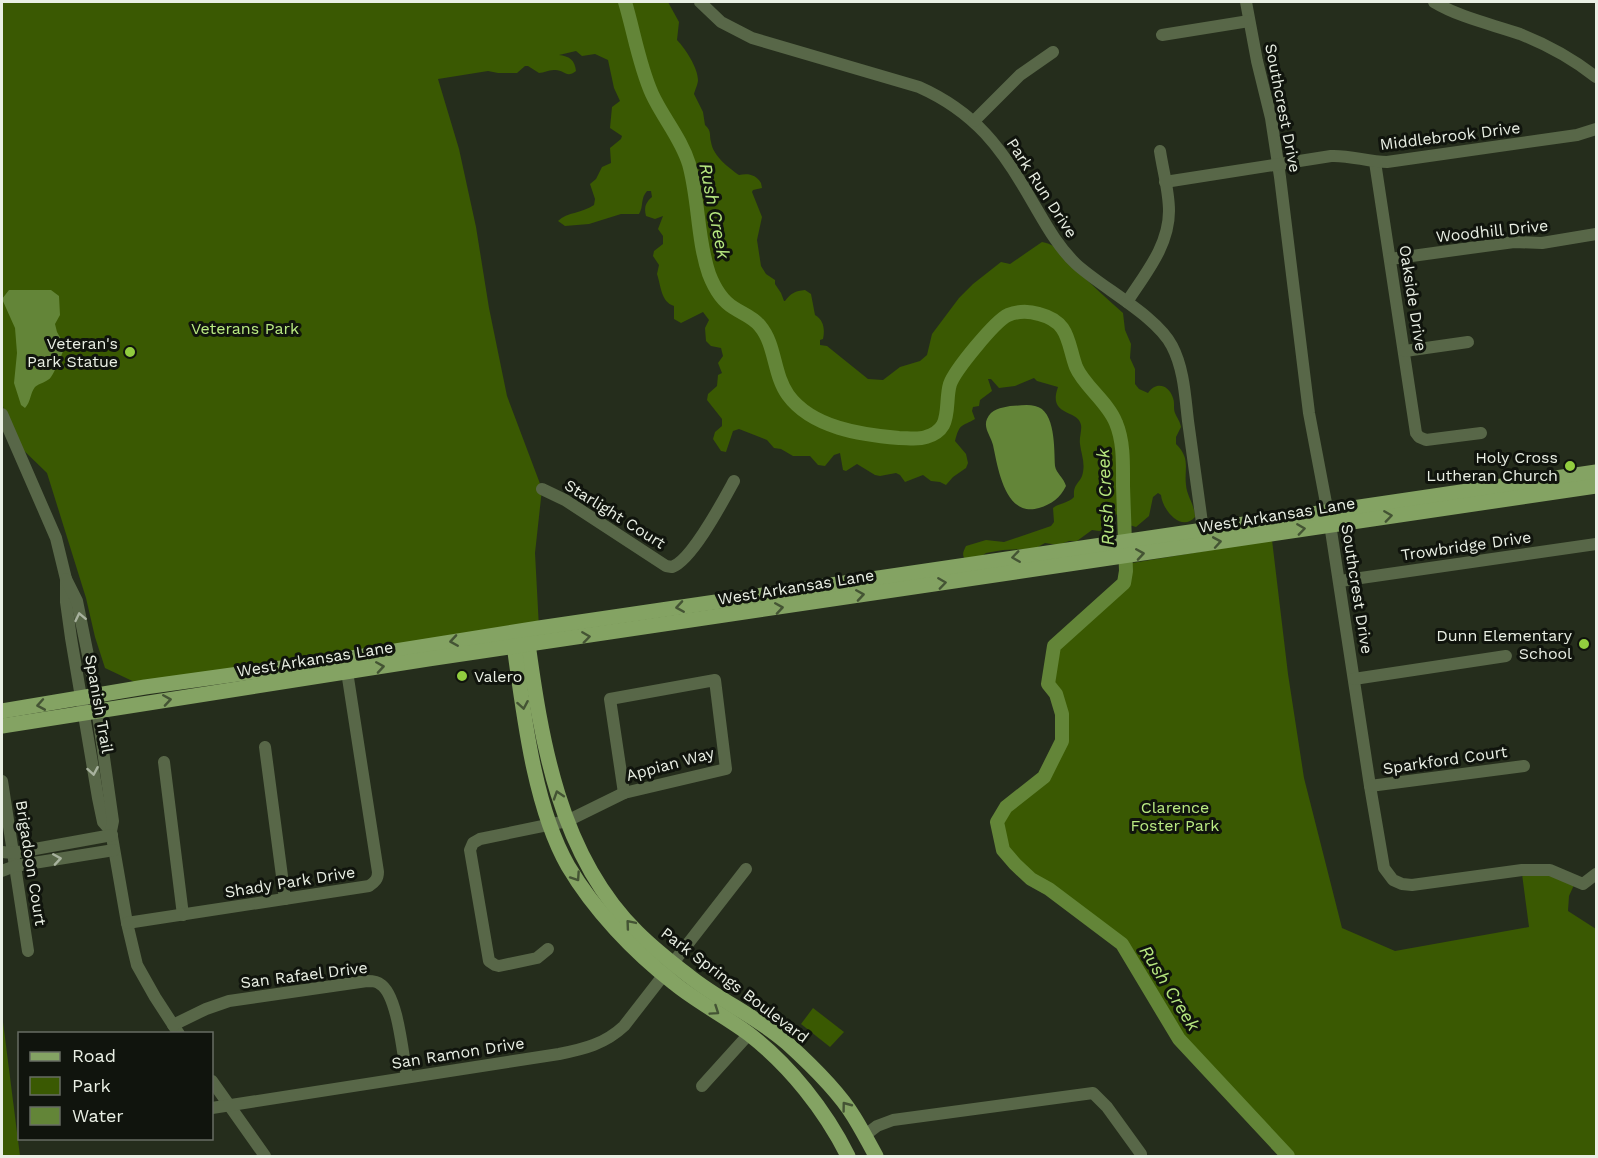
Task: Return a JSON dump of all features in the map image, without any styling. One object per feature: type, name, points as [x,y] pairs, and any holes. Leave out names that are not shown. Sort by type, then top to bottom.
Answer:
[{"type":"main road","name":"West Arkansas Lane","points":[[2,711],[88,697],[346,665],[1075,557],[1329,518],[1596,472]]},
{"type":"main road","name":"West Arkansas Lane","points":[[1162,543],[1203,530],[1329,518],[1596,486]]},
{"type":"main road","name":"Park Springs Boulevard","points":[[520,639],[552,777],[567,821],[588,867],[614,904],[669,969],[749,1034],[802,1087],[819,1108],[847,1155]]},
{"type":"main road","name":"Park Springs Boulevard","points":[[520,639],[537,779],[551,824],[568,864],[584,888],[639,954],[711,992],[786,1042],[839,1096],[876,1156]]},
{"type":"main road","name":"West Arkansas Lane","points":[[2,726],[346,665]]},
{"type":"main road","points":[[847,1155],[857,1151],[868,1156]]},
{"type":"street","name":"Park Run Drive","points":[[700,2],[721,22],[752,38],[919,87],[942,98],[974,121],[1000,151],[1064,252],[1090,276],[1127,302],[1164,333],[1178,359],[1203,530]]},
{"type":"street","name":"Southcrest Drive","points":[[1246,2],[1271,118],[1309,413],[1340,581],[1384,868],[1393,880],[1412,885],[1522,870],[1550,870],[1583,884],[1596,874]]},
{"type":"street","points":[[1434,2],[1460,15],[1521,35],[1558,51],[1596,77]]},
{"type":"street","points":[[1162,35],[1249,21]]},
{"type":"street","points":[[974,121],[1020,75],[1053,52]]},
{"type":"street","name":"Middlebrook Drive","points":[[1165,182],[1346,155],[1375,162],[1387,162],[1577,135],[1596,129]]},
{"type":"street","points":[[1127,302],[1152,264],[1164,238],[1169,210],[1160,151]]},
{"type":"street","name":"Oakside Drive","points":[[1375,162],[1416,432],[1419,438],[1426,440],[1481,433]]},
{"type":"street","name":"Woodhill Drive","points":[[1390,259],[1514,242],[1542,243],[1596,234]]},
{"type":"street","points":[[1405,351],[1468,342]]},
{"type":"street","name":"Spanish Trail","points":[[2,414],[56,538],[66,579],[66,602],[91,712],[102,814],[111,833],[137,965],[176,1029]]},
{"type":"street","name":"Starlight Court","points":[[542,489],[565,500],[666,566],[672,567],[681,562],[709,525],[734,481]]},
{"type":"street","name":"Trowbridge Drive","points":[[1340,581],[1596,544]]},
{"type":"street","points":[[1354,679],[1506,656]]},
{"type":"street","name":"Shady Park Drive","points":[[127,923],[369,886],[378,878],[346,665]]},
{"type":"street","name":"Appian Way","points":[[548,949],[537,958],[499,966],[489,961],[470,855],[473,843],[480,839],[567,821],[624,794],[726,769],[715,680],[610,699],[624,794]]},
{"type":"street","points":[[265,747],[285,899]]},
{"type":"street","points":[[164,762],[183,915]]},
{"type":"street","name":"Sparkford Court","points":[[1370,786],[1524,766]]},
{"type":"street","name":"Brigadoon Court","points":[[2,780],[7,853],[15,866],[28,951]]},
{"type":"street","points":[[7,853],[111,833]]},
{"type":"street","points":[[2,871],[15,866],[114,850]]},
{"type":"street","name":"San Ramon Drive","points":[[213,1108],[560,1054],[594,1046],[613,1036],[624,1026],[746,869]]},
{"type":"street","name":"San Rafael Drive","points":[[176,1029],[206,1009],[230,1001],[344,983],[367,981],[379,983],[389,993],[394,1006],[407,1077]]},
{"type":"street","points":[[702,1086],[749,1034]]},
{"type":"street","points":[[213,1082],[266,1156]]},
{"type":"street","points":[[864,1136],[877,1126],[893,1120],[1093,1093],[1107,1107],[1141,1154]]},
{"type":"green space","name":"Veterans Park","points":[[2,2],[668,2],[679,22],[677,40],[696,70],[698,80],[694,94],[703,112],[712,147],[722,161],[739,175],[752,175],[761,183],[762,188],[752,192],[762,217],[757,240],[761,266],[766,274],[775,280],[784,301],[798,291],[805,290],[811,294],[815,315],[822,322],[824,329],[820,345],[827,346],[868,379],[883,380],[900,367],[920,361],[927,355],[932,334],[959,298],[973,284],[1001,262],[1010,264],[1042,242],[1049,244],[1062,252],[1088,281],[1123,313],[1125,330],[1131,344],[1130,358],[1135,369],[1135,384],[1139,389],[1148,393],[1155,387],[1162,386],[1169,390],[1181,427],[1176,437],[1176,444],[1184,454],[1187,489],[1195,517],[1190,521],[1178,521],[1165,507],[1158,493],[1153,497],[1149,516],[1136,527],[1129,525],[1119,514],[1114,515],[1106,530],[1092,530],[1077,541],[1058,545],[1045,543],[1036,548],[986,553],[977,559],[967,561],[963,554],[966,546],[986,540],[1004,542],[1051,526],[1054,522],[1053,508],[1074,497],[1075,488],[1082,476],[1084,465],[1079,420],[1060,408],[1056,397],[1058,387],[1034,378],[1015,386],[999,388],[991,379],[988,379],[992,391],[980,400],[979,406],[973,407],[975,419],[960,428],[955,441],[966,454],[968,463],[966,468],[946,485],[931,481],[923,475],[905,482],[896,473],[875,475],[857,464],[846,471],[843,470],[840,453],[834,455],[825,466],[818,465],[810,456],[793,456],[774,448],[767,440],[739,429],[733,431],[726,452],[721,451],[713,439],[715,432],[722,426],[722,419],[707,400],[708,394],[717,386],[718,375],[722,373],[718,363],[723,356],[721,348],[711,346],[706,341],[705,328],[709,320],[703,312],[681,323],[674,319],[674,306],[664,297],[657,274],[659,265],[653,256],[654,251],[663,244],[663,236],[658,229],[663,216],[655,219],[646,216],[646,206],[652,197],[651,191],[645,194],[639,214],[621,214],[589,224],[565,226],[558,221],[594,205],[595,199],[590,184],[596,179],[602,167],[611,163],[610,148],[622,136],[610,128],[612,107],[620,101],[614,88],[608,60],[595,54],[582,56],[576,51],[559,55],[566,56],[573,61],[576,71],[570,74],[557,70],[539,73],[525,66],[517,73],[488,71],[438,79],[459,149],[476,227],[489,308],[507,396],[542,489],[535,553],[539,628],[145,687],[105,668],[47,473],[13,440],[2,403]]},
{"type":"green space","name":"Clarence Foster Park","points":[[1272,540],[1288,674],[1304,778],[1342,928],[1395,951],[1529,927],[1522,874],[1550,875],[1574,885],[1569,896],[1568,911],[1596,929],[1596,1156],[1288,1156],[1179,1039],[1122,944],[1049,889],[1031,879],[1003,850],[997,822],[1006,807],[1044,777],[1062,741],[1062,714],[1056,694],[1048,684],[1054,646],[1124,583],[1126,564]]},
{"type":"green space","points":[[813,1008],[844,1032],[830,1047],[801,1024]]},
{"type":"green space","points":[[2,1014],[20,1156],[2,1156]]},
{"type":"water","points":[[9,290],[51,290],[59,296],[60,315],[55,324],[65,346],[51,377],[35,387],[25,408],[21,405],[14,383],[17,353],[15,328],[2,299]]},
{"type":"water","points":[[1010,406],[1035,406],[1042,409],[1050,423],[1054,441],[1055,466],[1066,486],[1055,500],[1039,508],[1027,509],[1018,506],[1011,499],[1001,478],[987,429],[986,422],[991,413]]},
{"type":"waterway","name":"Rush Creek","points":[[625,2],[647,83],[689,164],[702,247],[711,279],[726,302],[760,326],[769,342],[783,387],[798,406],[824,422],[854,432],[899,438],[923,438],[938,431],[945,421],[953,377],[976,346],[1002,319],[1016,313],[1035,313],[1057,322],[1066,334],[1076,367],[1084,381],[1108,408],[1119,430],[1122,454],[1126,571],[1124,583],[1054,646],[1048,684],[1056,694],[1062,714],[1062,741],[1044,777],[1006,807],[997,822],[1003,850],[1031,879],[1049,889],[1122,944],[1179,1039],[1288,1156]]},
{"type":"place","name":"Veteran's Park Statue","points":[[130,352]]},
{"type":"place","name":"Holy Cross Lutheran Church","points":[[1570,466]]},
{"type":"place","name":"Dunn Elementary School","points":[[1584,644]]},
{"type":"place","name":"Valero","points":[[462,676]]}]
